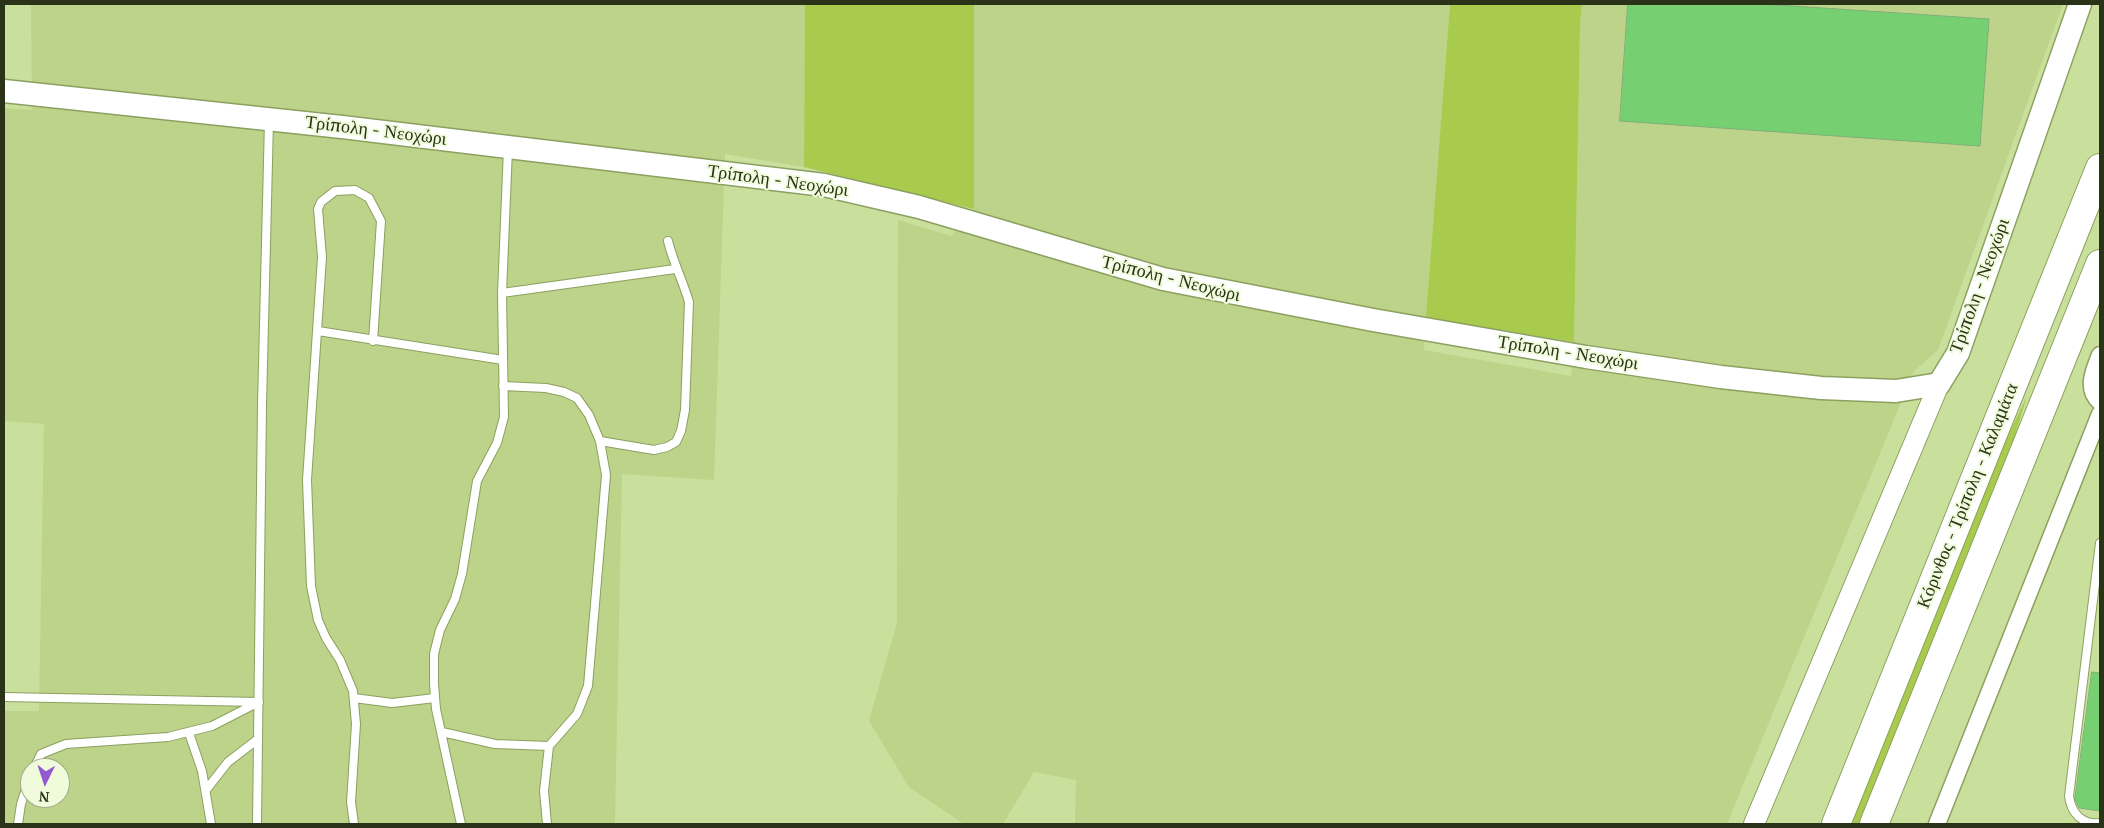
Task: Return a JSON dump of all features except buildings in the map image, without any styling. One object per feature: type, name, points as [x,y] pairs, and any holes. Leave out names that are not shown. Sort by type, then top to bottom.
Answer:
[{"type":"highway","name":"Κόρινθος - Τρίπολη - Καλαμάτα","points":[[1836,824],[2100,168]]},
{"type":"highway","name":"Κόρινθος - Τρίπολη - Καλαμάτα","points":[[1874,824],[2100,264]]},
{"type":"main road","name":"Τρίπολη - Νεοχώρι","points":[[4,91],[269,119],[824,185],[919,207],[1105,264],[1196,287],[1586,358],[1721,377],[1821,388],[1896,391],[1939,384],[1958,353],[2080,4]]},
{"type":"street","points":[[2100,355],[2092,378],[2093,394],[2100,402]]},
{"type":"street","points":[[1754,824],[1939,384]]},
{"type":"street","points":[[1937,824],[2100,414]]},
{"type":"lane","points":[[257,824],[262,405],[269,119]]},
{"type":"lane","points":[[461,824],[435,698],[434,654],[440,630],[454,599],[462,574],[477,481],[497,443],[504,417],[502,293],[508,147]]},
{"type":"lane","points":[[354,824],[351,802],[356,724],[354,698],[340,660],[326,638],[318,620],[311,586],[307,480],[322,257],[318,209],[321,202],[334,191],[355,190],[369,198],[381,221],[373,341]]},
{"type":"lane","points":[[600,441],[654,450],[667,448],[676,442],[681,431],[684,410],[689,302],[684,286],[675,270],[668,241]]},
{"type":"lane","points":[[502,293],[675,270]]},
{"type":"lane","points":[[318,332],[503,360]]},
{"type":"lane","points":[[503,386],[546,388],[564,392],[577,398],[589,415],[600,441],[606,475],[588,686],[577,714],[549,746],[544,791],[547,824]]},
{"type":"lane","points":[[2100,543],[2069,796],[2072,810],[2076,815],[2088,823],[2100,824]]},
{"type":"lane","points":[[4,697],[259,702]]},
{"type":"lane","points":[[354,698],[392,703],[435,698]]},
{"type":"lane","points":[[39,758],[41,754],[66,744],[168,737],[189,733],[212,726],[259,702]]},
{"type":"lane","points":[[442,732],[495,744],[549,746]]},
{"type":"lane","points":[[189,733],[206,790],[211,824]]},
{"type":"lane","points":[[206,790],[228,762],[258,739]]},
{"type":"lane","points":[[18,824],[20,808]]},
{"type":"shaded area","points":[[31,4],[805,4],[804,167],[725,154],[714,480],[622,474],[615,824],[4,824],[4,711],[39,711],[44,424],[4,421],[4,108],[32,110]]},
{"type":"shaded area","points":[[805,4],[974,4],[974,209],[804,167]]},
{"type":"shaded area","points":[[974,4],[1450,4],[1424,350],[1571,376],[1574,342],[1580,24],[1582,4],[2063,4],[1938,350],[1914,371],[1727,824],[1075,824],[1076,780],[1034,772],[1003,824],[964,824],[909,787],[869,721],[897,623],[898,220],[951,236],[974,209]]},
{"type":"shaded area","points":[[1450,4],[1582,4],[1580,24],[1574,342],[1426,318]]},
{"type":"shaded area","points":[[2027,396],[2013,442],[1859,824],[1850,824],[2007,438]]}]
